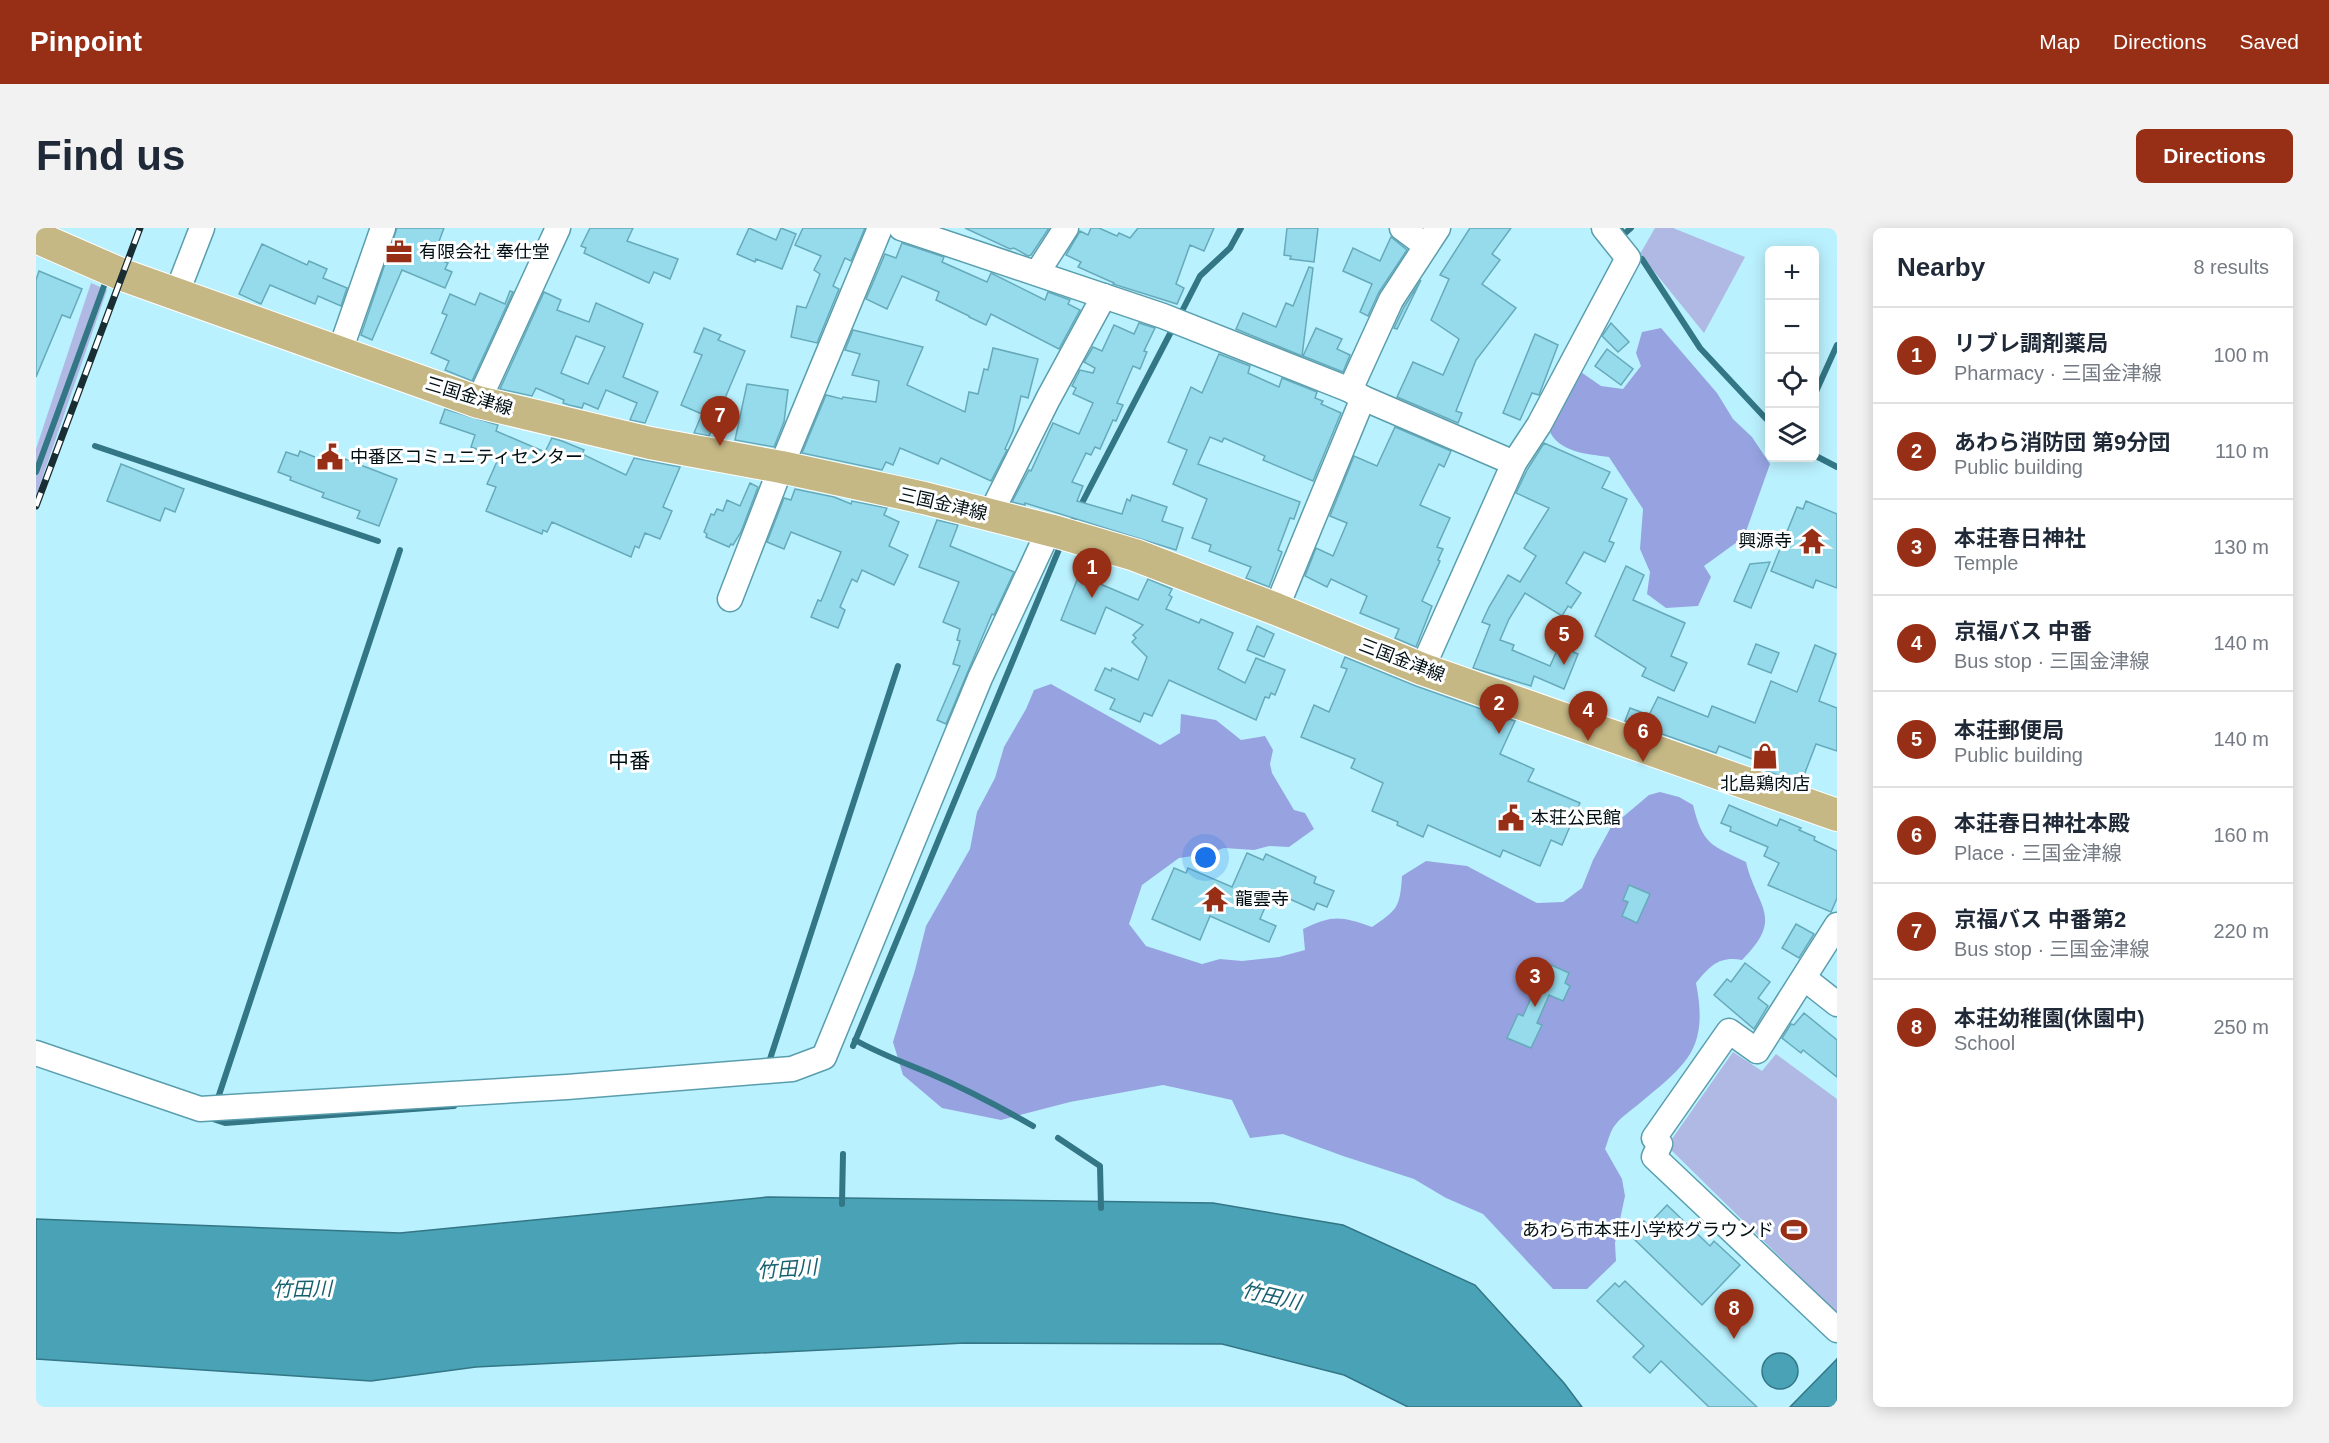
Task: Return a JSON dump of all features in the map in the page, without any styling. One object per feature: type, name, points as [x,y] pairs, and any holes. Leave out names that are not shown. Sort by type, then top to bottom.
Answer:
[{"type":"main road","name":"三国金津線","points":[[36,237],[123,275],[176,295],[478,402],[639,441],[781,467],[990,514],[1135,555],[1276,609],[1422,669],[1837,815]]},
{"type":"street","points":[[176,295],[202,228]]},
{"type":"street","points":[[339,354],[383,228]]},
{"type":"street","points":[[478,402],[558,228]]},
{"type":"street","points":[[730,599],[781,467],[880,228]]},
{"type":"street","points":[[901,228],[1156,314],[1357,394],[1514,463]]},
{"type":"street","points":[[1037,273],[1066,228]]},
{"type":"street","points":[[1276,609],[1390,300],[1432,237],[1402,228]]},
{"type":"street","points":[[1422,669],[1514,463],[1539,425],[1628,258],[1604,228]]},
{"type":"street","points":[[990,514],[1048,399],[1104,296]]},
{"type":"street","points":[[36,1053],[200,1109],[567,1087],[780,1070],[792,1069],[824,1057],[980,678],[1060,534]]},
{"type":"street","points":[[1837,925],[1757,1051],[1729,1031],[1654,1138],[1660,1144],[1654,1157],[1837,1330]]},
{"type":"street","points":[[1804,978],[1837,1004]]},
{"type":"shaded area","points":[[1655,228],[1673,228],[1745,257],[1704,333],[1640,254]]},
{"type":"shaded area","points":[[91,283],[107,290],[36,496],[36,449]]},
{"type":"shaded area","points":[[1661,328],[1717,393],[1733,419],[1752,437],[1765,456],[1765,462],[1770,464],[1744,537],[1704,566],[1711,577],[1698,606],[1666,608],[1647,594],[1650,572],[1640,549],[1643,509],[1609,457],[1567,448],[1554,438],[1549,430],[1578,370],[1601,386],[1623,389],[1641,366],[1636,353],[1642,332]]},
{"type":"shaded area","points":[[1051,684],[1160,745],[1180,733],[1181,714],[1216,720],[1241,740],[1265,736],[1273,750],[1270,764],[1272,773],[1294,810],[1305,813],[1314,829],[1289,847],[1269,846],[1254,850],[1224,848],[1207,854],[1179,858],[1142,885],[1129,924],[1146,946],[1202,964],[1220,959],[1242,961],[1279,957],[1305,950],[1303,929],[1330,919],[1344,919],[1372,927],[1396,907],[1402,876],[1426,861],[1467,866],[1537,903],[1563,902],[1582,888],[1593,860],[1611,827],[1649,795],[1660,792],[1679,797],[1693,805],[1701,828],[1710,842],[1724,852],[1746,862],[1764,912],[1765,922],[1762,933],[1742,960],[1721,961],[1696,983],[1699,1024],[1696,1040],[1690,1053],[1670,1077],[1621,1118],[1612,1129],[1605,1149],[1622,1179],[1625,1196],[1615,1243],[1616,1261],[1587,1289],[1553,1289],[1483,1214],[1446,1198],[1414,1179],[1283,1134],[1250,1138],[1232,1100],[1163,1085],[1070,1102],[1001,1120],[942,1108],[903,1075],[893,1042],[926,926],[970,849],[977,812],[995,778],[1004,747],[1034,690]]},
{"type":"shaded area","name":"あわら市本荘小学校グラウンド","points":[[1733,1052],[1762,1071],[1776,1054],[1837,1099],[1837,1313],[1667,1146]]},
{"type":"water","name":"竹田川","points":[[768,1197],[1213,1203],[1343,1225],[1475,1285],[1564,1383],[1582,1407],[1408,1407],[1344,1375],[1222,1344],[965,1343],[476,1367],[371,1381],[36,1359],[36,1219],[400,1233]]},
{"type":"water","points":[[1780,1353],[1793,1358],[1798,1371],[1793,1384],[1780,1389],[1767,1384],[1762,1371],[1767,1358]]},
{"type":"water","points":[[1837,1359],[1837,1407],[1790,1407]]},
{"type":"building","points":[[397,228],[444,228],[435,252],[447,257],[445,262],[448,263],[445,269],[452,272],[445,288],[402,270],[372,340],[361,335]]},
{"type":"building","points":[[590,228],[633,228],[627,241],[678,259],[670,279],[654,272],[649,283],[584,253],[586,248],[581,246]]},
{"type":"building","points":[[749,228],[776,240],[781,228],[796,234],[782,269],[756,259],[755,262],[737,254]]},
{"type":"building","points":[[803,228],[865,228],[851,261],[845,258],[833,286],[839,289],[817,343],[791,337],[797,306],[806,308],[820,274],[814,270],[821,256],[795,245]]},
{"type":"building","points":[[965,228],[1049,228],[1031,255],[1028,256]]},
{"type":"building","points":[[1091,228],[1099,228],[1117,236],[1119,233],[1130,238],[1138,228],[1214,228],[1204,251],[1190,245],[1176,284],[1184,288],[1177,304],[1113,284],[1078,267],[1081,262],[1066,255],[1080,231],[1088,235]]},
{"type":"building","points":[[1287,228],[1318,228],[1314,262],[1290,259],[1291,256],[1284,255]]},
{"type":"building","points":[[1470,228],[1511,228],[1492,254],[1500,260],[1482,284],[1516,308],[1476,360],[1456,411],[1462,413],[1458,423],[1397,397],[1413,362],[1443,375],[1459,339],[1431,320],[1449,279],[1440,275]]},
{"type":"building","points":[[1391,237],[1407,250],[1379,292],[1368,316],[1360,312],[1372,284],[1343,271],[1353,248],[1380,261]]},
{"type":"building","points":[[902,243],[944,257],[942,262],[987,282],[991,273],[1045,300],[1048,292],[1070,300],[1068,304],[1080,310],[1059,349],[991,314],[986,325],[936,300],[939,292],[902,276],[887,309],[866,299],[885,254],[896,258]]},
{"type":"building","points":[[262,244],[307,265],[309,261],[327,269],[323,278],[347,288],[341,306],[318,296],[315,304],[270,285],[261,304],[239,294]]},
{"type":"building","points":[[1309,267],[1313,268],[1302,356],[1236,329],[1243,313],[1276,327],[1286,303],[1293,306]]},
{"type":"building","points":[[39,271],[82,289],[70,318],[62,315],[36,377],[36,280]]},
{"type":"building","points":[[1421,280],[1397,329],[1394,328],[1404,307]]},
{"type":"building","points":[[510,291],[513,292],[472,381],[445,370],[449,361],[431,353],[447,315],[442,313],[450,294],[475,305],[480,293],[505,304]]},
{"type":"building","points":[[544,292],[561,300],[557,310],[589,322],[596,303],[643,324],[623,377],[658,392],[645,423],[630,420],[637,403],[606,390],[598,409],[584,403],[582,408],[563,403],[564,400],[536,388],[532,396],[500,389]],"holes":[[[576,336],[605,347],[588,384],[561,373]]]},
{"type":"building","points":[[1139,323],[1155,328],[1144,351],[1147,352],[1140,369],[1133,366],[1117,403],[1123,405],[1116,421],[1113,420],[1100,449],[1095,447],[1091,455],[1086,453],[1072,482],[1083,486],[1077,501],[1122,514],[1127,499],[1130,501],[1132,495],[1167,507],[1162,521],[1183,528],[1176,550],[1025,503],[1025,505],[1012,502],[1029,470],[1031,471],[1053,423],[1079,434],[1093,403],[1073,394],[1076,388],[1072,386],[1080,370],[1093,373],[1095,368],[1084,362],[1093,347],[1102,351],[1114,325],[1134,334]]},
{"type":"building","points":[[1611,323],[1629,342],[1618,352],[1602,336]]},
{"type":"building","points":[[704,328],[721,335],[718,340],[745,351],[709,436],[694,433],[702,414],[681,405],[702,355],[694,352]]},
{"type":"building","points":[[1316,328],[1342,339],[1337,349],[1350,355],[1343,372],[1303,356]]},
{"type":"building","points":[[853,330],[923,347],[907,385],[965,412],[969,392],[978,394],[984,369],[988,370],[993,348],[1038,359],[1028,398],[1021,396],[1013,431],[1005,449],[1007,450],[991,481],[941,458],[938,464],[900,448],[893,465],[886,462],[882,470],[802,453],[826,395],[876,402],[879,381],[852,375],[860,354],[845,350]]},
{"type":"building","points":[[1535,334],[1558,345],[1539,395],[1532,393],[1520,420],[1503,413]]},
{"type":"building","points":[[1607,349],[1633,369],[1621,385],[1595,366]]},
{"type":"building","points":[[1219,354],[1250,366],[1248,373],[1279,387],[1282,378],[1317,392],[1315,398],[1323,401],[1321,404],[1341,413],[1313,481],[1263,460],[1265,456],[1224,438],[1222,442],[1210,437],[1198,464],[1300,502],[1294,519],[1290,518],[1278,550],[1282,552],[1269,587],[1246,578],[1251,567],[1209,551],[1211,545],[1192,538],[1207,499],[1173,484],[1187,450],[1168,442],[1191,387],[1202,393]]},
{"type":"building","points":[[747,384],[788,390],[784,422],[774,447],[735,440]]},
{"type":"building","points":[[445,409],[498,425],[496,431],[545,452],[552,438],[562,441],[584,450],[582,454],[626,475],[634,458],[680,467],[663,507],[672,511],[660,539],[645,533],[639,548],[635,546],[631,557],[552,522],[547,532],[543,530],[542,534],[486,511],[496,487],[487,484],[499,457],[471,447],[475,435],[440,423]]},
{"type":"building","points":[[1395,427],[1451,451],[1444,467],[1439,464],[1420,505],[1450,518],[1437,547],[1443,549],[1438,560],[1440,561],[1422,601],[1432,606],[1416,647],[1395,638],[1399,629],[1360,613],[1367,596],[1331,579],[1327,587],[1305,576],[1316,548],[1333,556],[1347,523],[1330,516],[1354,456],[1377,466]]},
{"type":"building","points":[[1544,443],[1610,472],[1602,488],[1627,499],[1609,541],[1614,543],[1605,562],[1584,552],[1566,583],[1581,593],[1571,608],[1568,606],[1562,616],[1525,593],[1509,619],[1500,640],[1514,645],[1512,650],[1550,666],[1559,646],[1578,654],[1564,689],[1534,676],[1531,686],[1473,668],[1490,625],[1482,622],[1489,607],[1508,575],[1520,582],[1536,556],[1524,548],[1549,508],[1516,493]]},
{"type":"building","points":[[300,451],[342,468],[345,459],[397,479],[379,526],[357,518],[360,511],[322,497],[324,493],[290,480],[291,477],[278,472],[286,452],[298,456]]},
{"type":"building","points":[[121,464],[184,489],[175,512],[165,508],[160,521],[107,501]]},
{"type":"building","points":[[750,483],[758,487],[741,532],[733,545],[729,547],[706,537],[707,534],[704,532],[711,514],[714,515],[717,509],[723,511],[727,500],[740,506]]},
{"type":"building","points":[[795,489],[834,497],[851,504],[852,501],[887,508],[884,515],[899,522],[889,546],[908,555],[894,585],[862,570],[857,582],[852,579],[840,607],[845,610],[838,628],[811,617],[818,600],[821,601],[841,552],[791,532],[784,549],[767,542],[784,498],[791,500]]},
{"type":"building","points":[[1806,501],[1837,514],[1837,588],[1816,580],[1813,588],[1771,571],[1797,507],[1803,509]]},
{"type":"building","points":[[937,520],[958,525],[950,546],[1014,572],[994,615],[992,614],[946,724],[937,720],[960,666],[953,664],[960,641],[957,640],[960,629],[943,622],[959,582],[919,567]]},
{"type":"building","points":[[1770,562],[1751,608],[1734,601],[1750,564]]},
{"type":"building","points":[[1626,566],[1644,575],[1633,600],[1685,623],[1671,656],[1687,663],[1674,691],[1642,676],[1646,668],[1595,636]]},
{"type":"building","points":[[1079,575],[1138,600],[1148,579],[1172,589],[1169,595],[1172,597],[1166,609],[1199,623],[1201,619],[1233,633],[1218,669],[1245,683],[1256,658],[1285,670],[1275,695],[1271,693],[1269,698],[1265,697],[1256,720],[1169,680],[1152,716],[1144,713],[1140,722],[1110,709],[1115,699],[1095,690],[1105,668],[1111,671],[1112,668],[1138,680],[1147,657],[1132,642],[1136,638],[1133,635],[1143,625],[1106,607],[1095,634],[1061,620]]},
{"type":"building","points":[[1257,626],[1274,634],[1264,657],[1247,650]]},
{"type":"building","points":[[1756,644],[1779,653],[1771,673],[1748,664]]},
{"type":"building","points":[[1815,645],[1836,654],[1819,701],[1837,708],[1837,751],[1816,744],[1801,783],[1758,768],[1760,762],[1719,746],[1716,753],[1625,721],[1630,708],[1649,715],[1658,697],[1708,717],[1712,706],[1755,723],[1771,681],[1797,692]]},
{"type":"building","points":[[1345,657],[1416,686],[1515,721],[1500,754],[1534,769],[1528,781],[1580,803],[1562,845],[1551,840],[1540,866],[1503,850],[1500,857],[1428,825],[1423,837],[1397,825],[1398,822],[1372,811],[1383,783],[1351,768],[1355,759],[1301,737],[1314,705],[1329,712],[1347,669],[1341,667]]},
{"type":"building","points":[[1729,805],[1777,826],[1780,819],[1801,828],[1799,830],[1815,837],[1814,840],[1837,851],[1837,898],[1831,912],[1768,885],[1779,863],[1764,856],[1768,847],[1730,831],[1731,827],[1721,823]]},
{"type":"building","name":"龍雲寺","points":[[1247,853],[1263,860],[1266,854],[1316,877],[1314,883],[1334,891],[1327,907],[1317,903],[1314,910],[1272,891],[1260,919],[1276,926],[1269,942],[1210,916],[1200,940],[1152,919],[1174,868],[1186,873],[1188,868],[1232,887]]},
{"type":"building","points":[[1629,885],[1650,894],[1637,923],[1622,916],[1628,902],[1623,900]]},
{"type":"building","points":[[1796,924],[1814,934],[1799,958],[1782,948]]},
{"type":"building","points":[[1540,960],[1569,973],[1565,983],[1570,986],[1563,1001],[1549,995],[1537,1023],[1542,1025],[1531,1048],[1507,1038],[1518,1014],[1523,1016],[1536,987],[1522,981],[1529,966],[1537,969]]},
{"type":"building","points":[[1745,963],[1770,982],[1758,998],[1768,1006],[1754,1029],[1714,995],[1727,979],[1731,982]]},
{"type":"building","points":[[1804,1013],[1837,1040],[1837,1077],[1803,1050],[1801,1053],[1782,1038],[1791,1024],[1794,1025]]},
{"type":"building","points":[[1667,1205],[1710,1246],[1714,1241],[1740,1265],[1702,1305],[1634,1239],[1636,1237],[1632,1233],[1644,1221],[1648,1225]]},
{"type":"building","points":[[1625,1281],[1757,1407],[1709,1407],[1661,1361],[1650,1373],[1633,1357],[1644,1346],[1597,1301],[1615,1283],[1619,1287]]},
{"type":"waterway","points":[[1179,317],[1200,276],[1230,248],[1241,228]]},
{"type":"waterway","points":[[1621,230],[1624,234],[1631,228]]},
{"type":"waterway","points":[[1642,259],[1700,348],[1765,418]]},
{"type":"waterway","points":[[36,472],[104,286]]},
{"type":"waterway","points":[[1069,528],[1174,326]]},
{"type":"waterway","points":[[1819,385],[1837,345]]},
{"type":"waterway","points":[[95,446],[378,541]]},
{"type":"waterway","points":[[1819,458],[1837,467]]},
{"type":"waterway","points":[[853,1046],[1062,542]]},
{"type":"waterway","points":[[217,1101],[400,550]]},
{"type":"waterway","points":[[770,1059],[898,666]]},
{"type":"waterway","points":[[855,1040],[957,1086],[1033,1126]]},
{"type":"waterway","points":[[210,1118],[225,1123],[454,1106]]},
{"type":"waterway","points":[[1058,1138],[1100,1166],[1101,1208]]},
{"type":"waterway","points":[[842,1204],[843,1154]]},
{"type":"railway","points":[[36,506],[140,228]]},
{"type":"place","name":"有限会社 奉仕堂","points":[[399,252]]},
{"type":"place","name":"京福バス 中番第2","points":[[720,446]]},
{"type":"place","name":"中番区コミュニティセンター","points":[[330,457]]},
{"type":"place","name":"興源寺","points":[[1812,541]]},
{"type":"place","name":"リブレ調剤薬局","points":[[1092,598]]},
{"type":"place","name":"本荘郵便局","points":[[1564,665]]},
{"type":"place","name":"あわら消防団 第9分団","points":[[1499,734]]},
{"type":"place","name":"京福バス 中番","points":[[1588,741]]},
{"type":"place","name":"北島鶏肉店","points":[[1765,756]]},
{"type":"place","name":"本荘春日神社本殿","points":[[1643,762]]},
{"type":"place","name":"本荘公民館","points":[[1511,818]]},
{"type":"place","name":"龍雲寺","points":[[1215,899]]},
{"type":"place","name":"本荘春日神社","points":[[1535,1007]]},
{"type":"place","name":"あわら市本荘小学校グラウンド","points":[[1794,1230]]},
{"type":"place","name":"本荘幼稚園(休園中)","points":[[1734,1339]]},
{"type":"district","name":"中番","points":[[629,761]]}]
